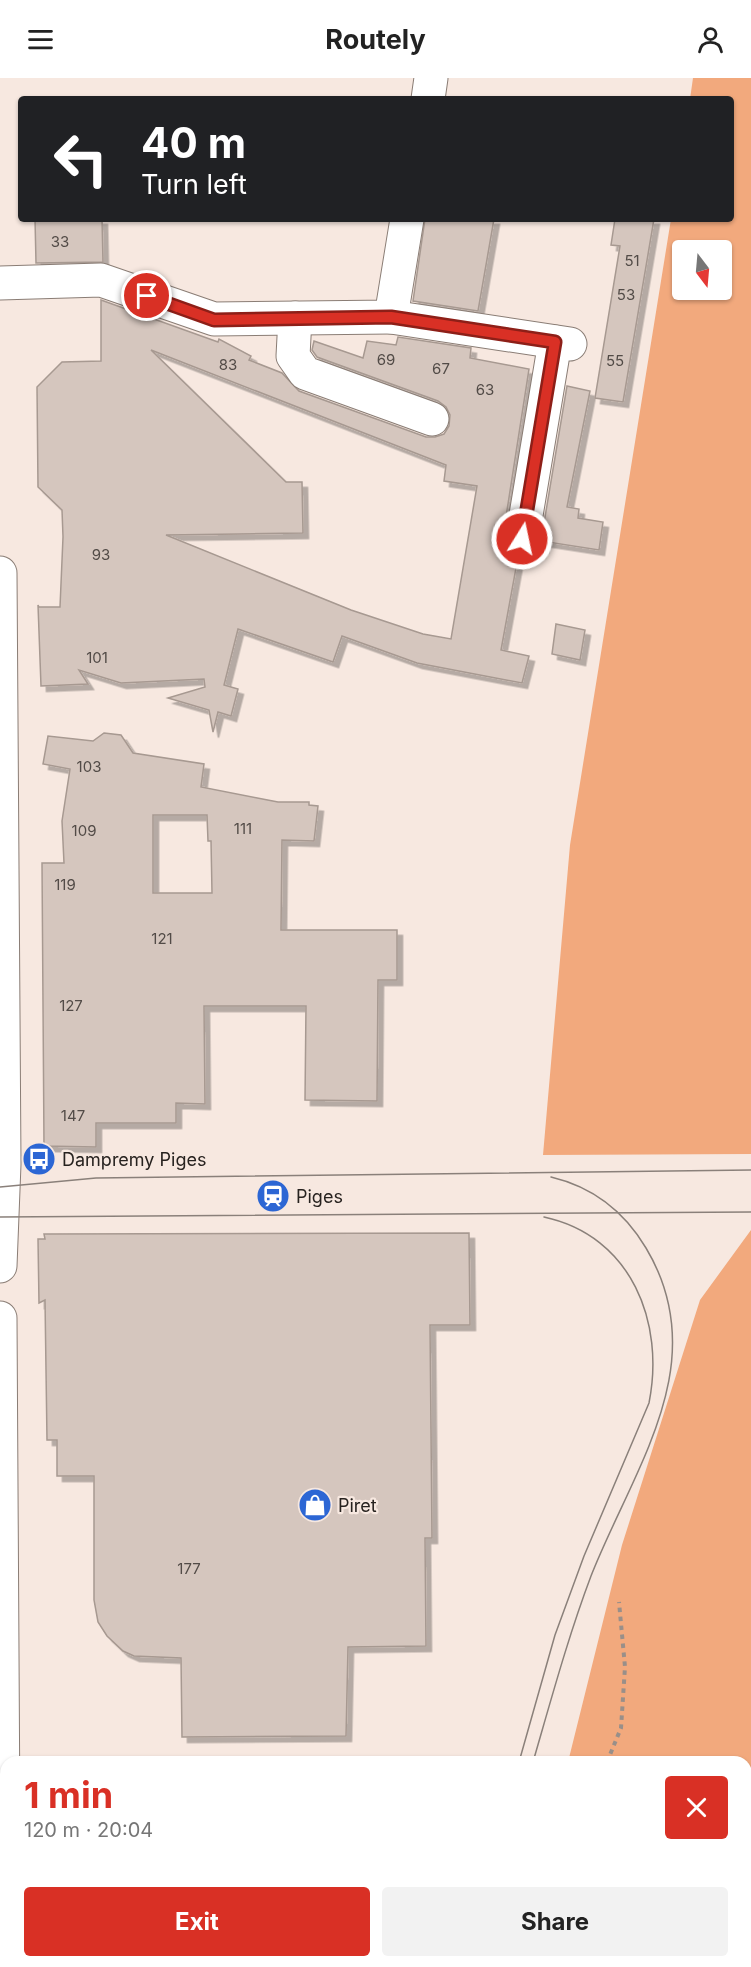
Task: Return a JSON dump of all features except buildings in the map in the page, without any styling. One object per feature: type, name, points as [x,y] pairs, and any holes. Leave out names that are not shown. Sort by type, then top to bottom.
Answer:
[{"type":"main road","points":[[429,96],[432,78]]},
{"type":"main road","points":[[391,317],[407,222]]},
{"type":"main road","points":[[0,283],[101,280],[214,320],[391,317],[563,343],[522,539]]},
{"type":"main road","points":[[295,318],[293,356],[305,373],[432,419]]},
{"type":"main road","points":[[0,573],[4,1164],[0,1266]]},
{"type":"main road","points":[[0,1318],[3,1756]]},
{"type":"path","points":[[609,1756],[621,1728],[622,1718],[625,1667],[619,1602]]},
{"type":"shaded area","points":[[693,78],[751,78],[751,1154],[543,1155],[570,845],[671,222],[734,222],[734,96],[690,96]]},
{"type":"shaded area","points":[[751,1230],[751,1756],[569,1756],[622,1545],[700,1300]]},
{"type":"tram line","points":[[0,1187],[96,1178],[751,1170]]},
{"type":"tram line","points":[[535,1756],[567,1645],[591,1576],[645,1456],[660,1415],[670,1374],[672,1333],[665,1291],[646,1248],[628,1223],[594,1194],[551,1177]]},
{"type":"tram line","points":[[0,1217],[751,1212]]},
{"type":"tram line","points":[[521,1756],[555,1635],[584,1556],[649,1403],[653,1373],[652,1343],[646,1314],[636,1287],[620,1263],[600,1243],[574,1227],[544,1217]]},
{"type":"place","name":"Dampremy Piges","points":[[39,1159]]},
{"type":"place","name":"Piges","points":[[273,1196]]},
{"type":"place","name":"Piret","points":[[315,1505]]},
{"type":"route","points":[[147,296],[214,320],[391,317],[555,342],[522,539]]}]
